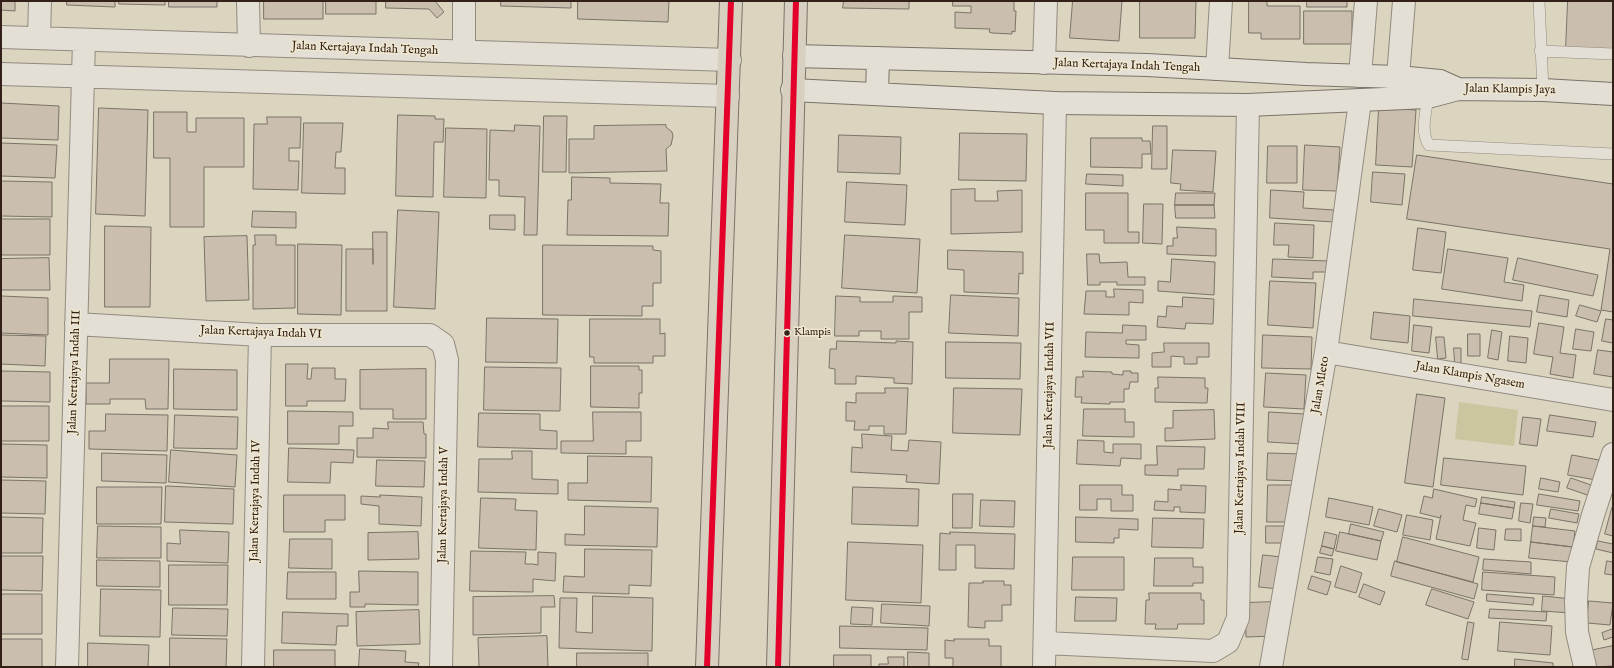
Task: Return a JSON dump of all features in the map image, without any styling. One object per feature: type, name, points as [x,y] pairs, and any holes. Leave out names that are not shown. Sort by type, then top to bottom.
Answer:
[{"type":"main road","points":[[707,667],[731,1]]},
{"type":"main road","points":[[778,667],[792,90],[796,1]]},
{"type":"street","points":[[39,38],[40,1]]},
{"type":"street","points":[[248,1],[249,46]]},
{"type":"street","points":[[464,1],[464,52]]},
{"type":"street","points":[[1044,63],[1046,1]]},
{"type":"street","points":[[1217,69],[1221,1]]},
{"type":"street","points":[[1366,1],[1379,76]]},
{"type":"street","points":[[1379,76],[1404,1]]},
{"type":"street","name":"Jalan Kertajaya Indah Tengah","points":[[1,37],[730,60]]},
{"type":"street","name":"Jalan Kertajaya Indah III","points":[[67,667],[84,40]]},
{"type":"street","name":"Jalan Kertajaya Indah Tengah","points":[[794,56],[1147,65],[1306,74],[1379,76],[1440,81],[1458,89]]},
{"type":"street","points":[[877,94],[878,58]]},
{"type":"street","points":[[1,74],[83,78],[728,96]]},
{"type":"street","points":[[1305,104],[1306,74]]},
{"type":"street","name":"Jalan Klampis Jaya","points":[[1372,100],[1428,98],[1458,89],[1543,90],[1613,94]]},
{"type":"street","points":[[792,90],[1055,103],[1248,105],[1305,104],[1372,100]]},
{"type":"street","name":"Jalan Mleto","points":[[1271,667],[1372,100]]},
{"type":"street","name":"Jalan Kertajaya Indah VII","points":[[1044,667],[1055,103]]},
{"type":"street","name":"Jalan Kertajaya Indah VIII","points":[[1045,643],[1212,651],[1228,642],[1238,618],[1248,105]]},
{"type":"street","name":"Jalan Kertajaya Indah VI","points":[[76,324],[260,335],[430,335],[443,344]]},
{"type":"street","name":"Jalan Kertajaya Indah IV","points":[[253,667],[260,335]]},
{"type":"street","name":"Jalan Kertajaya Indah V","points":[[441,667],[448,360],[443,344]]},
{"type":"street","name":"Jalan Klampis Ngasem","points":[[1326,352],[1613,400]]},
{"type":"street","points":[[1585,667],[1577,632],[1576,602],[1578,567],[1613,454]]},
{"type":"lane","points":[[1538,1],[1543,90]]},
{"type":"lane","points":[[1540,52],[1613,54]]},
{"type":"lane","points":[[1428,98],[1424,130],[1425,140],[1430,145],[1613,154]]},
{"type":"shaded area","points":[[1459,402],[1518,410],[1514,446],[1455,439]]},
{"type":"building","points":[[1,1],[15,1],[15,11],[1,10]]},
{"type":"building","points":[[67,1],[115,1],[115,7],[67,5]]},
{"type":"building","points":[[119,1],[165,1],[165,5],[119,4]]},
{"type":"building","points":[[169,1],[217,1],[217,7],[169,7]]},
{"type":"building","points":[[264,1],[323,1],[323,19],[264,19]]},
{"type":"building","points":[[326,1],[376,1],[376,14],[326,14]]},
{"type":"building","points":[[386,1],[435,1],[444,12],[437,18],[429,9],[386,8]]},
{"type":"building","points":[[501,1],[571,1],[571,8],[501,6]]},
{"type":"building","points":[[578,1],[669,1],[668,22],[578,19]]},
{"type":"building","points":[[844,1],[909,1],[909,9],[843,8]]},
{"type":"building","points":[[953,1],[1014,1],[1014,11],[1016,11],[1015,32],[1012,31],[1012,34],[992,33],[989,32],[990,29],[955,28],[955,12],[971,13],[971,6],[953,6]]},
{"type":"building","points":[[1073,1],[1122,1],[1119,41],[1070,38]]},
{"type":"building","points":[[1140,1],[1196,1],[1195,38],[1140,38]]},
{"type":"building","points":[[1249,1],[1267,1],[1267,6],[1300,6],[1300,39],[1261,39],[1261,33],[1249,33]]},
{"type":"building","points":[[1307,1],[1347,1],[1347,7],[1307,7]]},
{"type":"building","points":[[1568,1],[1613,1],[1613,49],[1566,48]]},
{"type":"building","points":[[1304,11],[1352,11],[1352,44],[1304,44]]},
{"type":"building","points":[[1,103],[59,106],[58,140],[1,138]]},
{"type":"building","points":[[99,108],[148,110],[145,216],[96,214]]},
{"type":"building","points":[[1379,108],[1416,110],[1412,167],[1376,165]]},
{"type":"building","points":[[154,112],[187,112],[187,132],[196,132],[196,118],[244,118],[244,167],[204,167],[204,227],[170,227],[170,158],[154,158]]},
{"type":"building","points":[[398,115],[435,116],[435,119],[444,119],[443,142],[434,142],[433,197],[396,196]]},
{"type":"building","points":[[544,116],[567,116],[566,172],[543,172]]},
{"type":"building","points":[[267,117],[301,117],[300,148],[289,148],[289,161],[299,161],[298,190],[253,189],[254,124],[267,124]]},
{"type":"building","points":[[304,123],[343,123],[341,152],[336,152],[335,168],[345,168],[345,194],[302,193]]},
{"type":"building","points":[[515,125],[540,126],[537,235],[524,235],[525,197],[499,196],[499,180],[489,180],[490,130],[514,131]]},
{"type":"building","points":[[666,125],[666,127],[672,132],[673,136],[671,145],[666,149],[667,171],[569,173],[569,139],[594,139],[594,126]]},
{"type":"building","points":[[1153,126],[1167,126],[1167,169],[1152,169]]},
{"type":"building","points":[[446,128],[487,129],[486,198],[444,197]]},
{"type":"building","points":[[960,133],[1027,134],[1026,181],[959,180]]},
{"type":"building","points":[[839,135],[901,137],[900,174],[838,172]]},
{"type":"building","points":[[1091,138],[1142,138],[1142,141],[1150,141],[1151,154],[1142,154],[1142,168],[1091,167]]},
{"type":"building","points":[[1,143],[57,145],[55,178],[1,176]]},
{"type":"building","points":[[1305,145],[1340,147],[1337,191],[1303,190]]},
{"type":"building","points":[[1268,146],[1297,146],[1297,183],[1267,183]]},
{"type":"building","points":[[1173,150],[1216,151],[1213,192],[1180,190],[1181,184],[1171,183]]},
{"type":"building","points":[[1417,155],[1613,184],[1613,312],[1601,310],[1610,249],[1407,219]]},
{"type":"building","points":[[1373,172],[1405,174],[1402,205],[1371,202]]},
{"type":"building","points":[[1087,174],[1123,175],[1123,186],[1086,184]]},
{"type":"building","points":[[572,177],[610,178],[610,183],[661,184],[660,203],[669,203],[668,236],[567,235],[568,200],[571,200]]},
{"type":"building","points":[[1,181],[52,182],[52,217],[1,216]]},
{"type":"building","points":[[847,182],[907,185],[905,225],[845,222]]},
{"type":"building","points":[[975,189],[975,201],[998,201],[997,191],[1022,190],[1022,232],[951,234],[951,190]]},
{"type":"building","points":[[1271,190],[1304,192],[1303,208],[1334,210],[1334,222],[1270,218]]},
{"type":"building","points":[[1086,193],[1128,193],[1128,232],[1139,232],[1139,243],[1104,243],[1104,230],[1086,230]]},
{"type":"building","points":[[1176,193],[1215,193],[1214,205],[1175,205]]},
{"type":"building","points":[[1144,204],[1163,204],[1162,244],[1143,243]]},
{"type":"building","points":[[1175,205],[1214,205],[1215,218],[1176,218]]},
{"type":"building","points":[[398,210],[439,212],[435,309],[394,307]]},
{"type":"building","points":[[253,211],[296,212],[296,228],[252,227]]},
{"type":"building","points":[[490,215],[515,215],[515,230],[490,229]]},
{"type":"building","points":[[1,219],[50,219],[50,255],[1,255]]},
{"type":"building","points":[[1275,223],[1314,225],[1313,258],[1288,257],[1289,245],[1274,245]]},
{"type":"building","points":[[105,226],[151,227],[150,307],[105,307]]},
{"type":"building","points":[[1177,227],[1216,229],[1216,256],[1167,254],[1167,246],[1173,246],[1173,238],[1177,238]]},
{"type":"building","points":[[1418,228],[1446,232],[1441,273],[1413,270]]},
{"type":"building","points":[[373,232],[387,232],[387,311],[346,311],[346,249],[373,249]]},
{"type":"building","points":[[255,235],[276,235],[276,245],[295,245],[295,308],[253,309],[253,245],[255,245]]},
{"type":"building","points":[[845,235],[920,239],[917,293],[842,288]]},
{"type":"building","points":[[247,236],[249,300],[206,301],[204,237]]},
{"type":"building","points":[[298,244],[342,245],[341,315],[298,314]]},
{"type":"building","points":[[543,245],[653,246],[653,250],[661,251],[661,283],[653,283],[653,306],[642,306],[642,316],[543,315]]},
{"type":"building","points":[[1448,249],[1508,258],[1504,282],[1524,285],[1522,301],[1442,289]]},
{"type":"building","points":[[948,250],[1023,252],[1023,274],[1019,273],[1018,294],[964,292],[964,270],[948,269]]},
{"type":"building","points":[[1087,254],[1099,254],[1100,263],[1127,262],[1128,277],[1145,277],[1145,285],[1117,285],[1117,282],[1100,282],[1100,285],[1088,285]]},
{"type":"building","points":[[49,258],[50,290],[1,290],[1,259]]},
{"type":"building","points":[[1518,258],[1598,275],[1593,296],[1513,280]]},
{"type":"building","points":[[1172,259],[1215,262],[1214,295],[1158,291],[1158,281],[1170,282]]},
{"type":"building","points":[[1273,259],[1329,261],[1329,272],[1313,272],[1313,279],[1272,277]]},
{"type":"building","points":[[1270,281],[1316,283],[1313,328],[1268,325]]},
{"type":"building","points":[[1114,289],[1143,290],[1143,303],[1129,302],[1129,315],[1084,314],[1086,291],[1106,291],[1106,297],[1114,297]]},
{"type":"building","points":[[951,295],[1019,298],[1018,336],[949,333]]},
{"type":"building","points":[[1540,295],[1569,300],[1567,317],[1537,312]]},
{"type":"building","points":[[1,296],[48,298],[48,335],[1,333]]},
{"type":"building","points":[[836,296],[860,297],[860,302],[893,302],[893,296],[922,297],[922,312],[909,312],[909,339],[881,339],[881,331],[859,331],[859,336],[835,336]]},
{"type":"building","points":[[1183,297],[1214,299],[1213,324],[1186,323],[1185,329],[1157,327],[1158,316],[1166,317],[1167,306],[1182,307]]},
{"type":"building","points":[[1414,299],[1532,311],[1530,327],[1413,316]]},
{"type":"building","points":[[1580,305],[1601,311],[1597,322],[1576,316]]},
{"type":"building","points":[[1374,312],[1410,316],[1408,343],[1371,339]]},
{"type":"building","points":[[487,318],[558,319],[557,363],[486,362]]},
{"type":"building","points":[[590,319],[660,319],[660,334],[665,333],[665,356],[653,356],[653,363],[594,363],[594,357],[590,357]]},
{"type":"building","points":[[1606,319],[1613,320],[1613,343],[1602,341]]},
{"type":"building","points":[[1539,323],[1564,327],[1560,353],[1576,355],[1573,378],[1550,374],[1553,357],[1534,354]]},
{"type":"building","points":[[1123,325],[1146,326],[1146,340],[1126,340],[1126,344],[1139,345],[1139,358],[1085,357],[1086,332],[1122,333]]},
{"type":"building","points":[[1414,325],[1432,327],[1429,353],[1412,351]]},
{"type":"building","points":[[1576,329],[1594,332],[1591,351],[1573,349]]},
{"type":"building","points":[[1492,330],[1502,332],[1498,360],[1488,358]]},
{"type":"building","points":[[1468,334],[1480,334],[1480,356],[1468,356]]},
{"type":"building","points":[[1,335],[46,336],[45,366],[1,364]]},
{"type":"building","points":[[1263,335],[1312,337],[1311,369],[1262,368]]},
{"type":"building","points":[[1510,336],[1528,338],[1526,363],[1508,361]]},
{"type":"building","points":[[1436,337],[1444,337],[1446,358],[1438,359]]},
{"type":"building","points":[[837,341],[896,343],[896,341],[913,342],[912,384],[894,383],[894,378],[856,376],[856,384],[835,384],[835,369],[829,368],[830,349],[836,349]]},
{"type":"building","points":[[946,342],[1021,343],[1020,379],[946,378]]},
{"type":"building","points":[[1164,343],[1209,343],[1209,357],[1197,357],[1197,364],[1184,364],[1184,357],[1171,356],[1171,367],[1152,367],[1152,353],[1164,352]]},
{"type":"building","points":[[1454,348],[1461,348],[1461,363],[1455,363]]},
{"type":"building","points":[[1598,350],[1613,352],[1613,377],[1594,374]]},
{"type":"building","points":[[110,359],[169,359],[168,409],[146,409],[145,399],[110,399],[110,404],[86,404],[86,383],[109,383]]},
{"type":"building","points":[[286,364],[308,364],[307,379],[311,379],[312,368],[335,368],[335,379],[346,379],[345,401],[307,401],[307,406],[286,406]]},
{"type":"building","points":[[591,366],[639,366],[639,370],[642,370],[642,393],[639,393],[639,408],[591,407]]},
{"type":"building","points":[[485,367],[561,368],[560,411],[484,410]]},
{"type":"building","points":[[174,369],[237,370],[237,410],[174,409]]},
{"type":"building","points":[[426,369],[426,419],[393,419],[393,409],[360,409],[360,370]]},
{"type":"building","points":[[1,371],[50,372],[50,402],[1,401]]},
{"type":"building","points":[[1083,371],[1112,372],[1112,374],[1123,375],[1123,371],[1131,371],[1131,373],[1138,373],[1138,382],[1130,382],[1129,389],[1124,389],[1124,402],[1110,402],[1110,404],[1081,403],[1082,397],[1075,397],[1076,377],[1083,377]]},
{"type":"building","points":[[1266,373],[1306,375],[1304,409],[1264,407]]},
{"type":"building","points":[[1158,377],[1205,378],[1205,388],[1208,388],[1207,403],[1155,402],[1155,388],[1158,388]]},
{"type":"building","points":[[885,388],[908,388],[906,434],[884,434],[884,426],[869,426],[869,430],[854,430],[855,421],[846,421],[846,402],[856,403],[856,393],[885,393]]},
{"type":"building","points":[[954,388],[1022,389],[1020,435],[953,433]]},
{"type":"building","points":[[1417,394],[1445,398],[1433,487],[1405,483]]},
{"type":"building","points":[[1,406],[49,406],[49,441],[1,441]]},
{"type":"building","points":[[1084,409],[1125,409],[1125,422],[1134,422],[1134,437],[1083,436]]},
{"type":"building","points":[[1214,410],[1215,439],[1165,441],[1165,428],[1173,428],[1173,411]]},
{"type":"building","points":[[288,411],[353,412],[353,426],[339,426],[339,444],[288,444]]},
{"type":"building","points":[[593,412],[641,412],[641,441],[626,441],[626,454],[561,453],[561,441],[593,441]]},
{"type":"building","points":[[1269,412],[1304,414],[1302,444],[1268,442]]},
{"type":"building","points":[[479,413],[540,414],[540,430],[557,431],[557,449],[478,447]]},
{"type":"building","points":[[106,414],[168,415],[167,451],[89,449],[89,431],[105,431]]},
{"type":"building","points":[[175,415],[238,417],[237,449],[174,448]]},
{"type":"building","points":[[1550,415],[1596,422],[1593,437],[1547,431]]},
{"type":"building","points":[[1523,417],[1541,419],[1537,446],[1520,444]]},
{"type":"building","points":[[388,422],[423,422],[424,434],[426,434],[426,458],[357,457],[357,438],[373,438],[373,428],[388,429]]},
{"type":"building","points":[[862,434],[892,436],[891,450],[908,451],[909,440],[941,442],[939,484],[906,482],[907,475],[851,472],[852,447],[862,448]]},
{"type":"building","points":[[1078,440],[1104,441],[1104,452],[1113,453],[1113,444],[1141,444],[1141,459],[1121,458],[1120,466],[1077,464]]},
{"type":"building","points":[[1,444],[47,445],[47,478],[1,477]]},
{"type":"building","points":[[1157,446],[1205,447],[1204,469],[1178,469],[1178,476],[1145,475],[1145,465],[1157,465]]},
{"type":"building","points":[[289,448],[354,450],[353,463],[331,462],[330,483],[288,482]]},
{"type":"building","points":[[171,450],[237,455],[235,487],[169,482]]},
{"type":"building","points":[[512,451],[532,451],[532,479],[558,480],[558,494],[478,492],[479,459],[512,459]]},
{"type":"building","points":[[102,453],[167,455],[166,483],[102,481]]},
{"type":"building","points":[[1268,453],[1303,454],[1302,481],[1267,480]]},
{"type":"building","points":[[1572,455],[1599,460],[1596,480],[1568,475]]},
{"type":"building","points":[[588,456],[652,457],[651,502],[568,500],[568,483],[587,483]]},
{"type":"building","points":[[1444,458],[1526,466],[1523,495],[1441,485]]},
{"type":"building","points":[[377,460],[425,461],[424,487],[376,486]]},
{"type":"building","points":[[1541,478],[1560,482],[1558,492],[1539,489]]},
{"type":"building","points":[[1571,478],[1594,486],[1590,496],[1567,488]]},
{"type":"building","points":[[1,480],[46,481],[45,514],[1,513]]},
{"type":"building","points":[[1080,485],[1122,485],[1122,495],[1133,495],[1133,511],[1111,511],[1111,499],[1097,499],[1097,510],[1080,510]]},
{"type":"building","points":[[1181,485],[1206,486],[1205,513],[1180,512],[1180,507],[1174,507],[1174,511],[1154,510],[1155,501],[1168,502],[1168,489],[1181,490]]},
{"type":"building","points":[[1268,485],[1297,485],[1296,522],[1267,522]]},
{"type":"building","points":[[166,486],[234,489],[233,524],[165,522]]},
{"type":"building","points":[[97,487],[162,487],[161,524],[97,524]]},
{"type":"building","points":[[853,487],[919,489],[918,526],[852,524]]},
{"type":"building","points":[[1434,489],[1477,499],[1475,507],[1466,505],[1463,520],[1476,523],[1470,546],[1436,539],[1441,515],[1440,518],[1420,513],[1424,496],[1432,498]]},
{"type":"building","points":[[953,494],[973,494],[972,528],[953,528]]},
{"type":"building","points":[[1539,494],[1580,501],[1578,511],[1537,505]]},
{"type":"building","points":[[284,495],[345,495],[345,520],[325,520],[325,532],[284,532]]},
{"type":"building","points":[[380,495],[422,497],[421,526],[379,524],[379,506],[361,504],[361,496],[380,497]]},
{"type":"building","points":[[1482,497],[1515,502],[1514,508],[1481,503]]},
{"type":"building","points":[[481,498],[516,499],[515,510],[537,511],[536,550],[479,548]]},
{"type":"building","points":[[1329,498],[1373,507],[1369,525],[1326,517]]},
{"type":"building","points":[[981,500],[1015,501],[1014,527],[980,526]]},
{"type":"building","points":[[1481,503],[1514,508],[1512,519],[1479,514]]},
{"type":"building","points":[[1521,503],[1533,504],[1530,523],[1519,521]]},
{"type":"building","points":[[585,506],[658,508],[657,547],[565,545],[565,534],[584,535]]},
{"type":"building","points":[[1612,508],[1613,509],[1613,536],[1605,534]]},
{"type":"building","points":[[1379,509],[1402,515],[1397,532],[1374,526]]},
{"type":"building","points":[[1551,509],[1579,514],[1577,523],[1549,518]]},
{"type":"building","points":[[1407,515],[1433,520],[1430,540],[1403,535]]},
{"type":"building","points":[[1,517],[43,518],[42,553],[1,553]]},
{"type":"building","points":[[1076,517],[1138,519],[1138,530],[1119,529],[1119,538],[1114,538],[1114,543],[1076,542]]},
{"type":"building","points":[[1534,517],[1546,518],[1545,527],[1533,526]]},
{"type":"building","points":[[1153,518],[1204,519],[1203,548],[1152,547]]},
{"type":"building","points":[[1351,524],[1384,532],[1381,541],[1349,534]]},
{"type":"building","points":[[98,526],[161,527],[161,558],[97,558]]},
{"type":"building","points":[[1266,526],[1288,526],[1289,543],[1266,543]]},
{"type":"building","points":[[1533,526],[1575,531],[1573,547],[1531,542]]},
{"type":"building","points":[[1479,528],[1496,530],[1494,550],[1477,548]]},
{"type":"building","points":[[1506,529],[1521,529],[1521,541],[1505,540]]},
{"type":"building","points":[[180,530],[229,532],[228,563],[167,561],[167,543],[180,544]]},
{"type":"building","points":[[418,532],[419,559],[368,560],[368,533]]},
{"type":"building","points":[[950,532],[1015,534],[1014,569],[975,568],[975,545],[956,545],[956,570],[939,570],[940,533],[950,534]]},
{"type":"building","points":[[1325,532],[1337,535],[1334,549],[1322,546]]},
{"type":"building","points":[[1340,532],[1381,541],[1377,560],[1336,551]]},
{"type":"building","points":[[1403,537],[1479,557],[1473,582],[1397,562]]},
{"type":"building","points":[[290,539],[332,539],[332,569],[289,568]]},
{"type":"building","points":[[1598,541],[1613,544],[1613,553],[1596,549]]},
{"type":"building","points":[[848,542],[923,545],[921,603],[846,600]]},
{"type":"building","points":[[1531,542],[1573,547],[1571,562],[1529,558]]},
{"type":"building","points":[[1322,546],[1334,549],[1332,556],[1320,553]]},
{"type":"building","points":[[585,549],[652,550],[651,586],[629,585],[629,594],[563,592],[564,576],[584,577]]},
{"type":"building","points":[[471,551],[526,552],[525,564],[538,565],[538,552],[556,553],[555,581],[533,579],[533,592],[470,591]]},
{"type":"building","points":[[1263,555],[1282,557],[1279,589],[1259,587]]},
{"type":"building","points":[[1,556],[43,556],[42,591],[1,590]]},
{"type":"building","points":[[1073,557],[1124,557],[1124,590],[1072,590]]},
{"type":"building","points":[[1318,557],[1333,559],[1330,575],[1315,572]]},
{"type":"building","points":[[1155,558],[1193,558],[1193,567],[1203,567],[1203,583],[1193,583],[1193,586],[1154,586]]},
{"type":"building","points":[[1484,559],[1531,562],[1531,574],[1483,570]]},
{"type":"building","points":[[97,560],[160,561],[160,587],[97,586]]},
{"type":"building","points":[[1395,561],[1478,584],[1474,599],[1391,576]]},
{"type":"building","points":[[1607,561],[1613,562],[1613,575],[1605,574]]},
{"type":"building","points":[[169,565],[228,565],[227,605],[169,605]]},
{"type":"building","points":[[1341,566],[1362,573],[1356,593],[1335,587]]},
{"type":"building","points":[[359,571],[418,572],[418,605],[365,604],[365,607],[350,607],[350,592],[359,592]]},
{"type":"building","points":[[288,572],[336,572],[336,599],[287,599]]},
{"type":"building","points":[[1483,572],[1555,577],[1554,595],[1482,590]]},
{"type":"building","points":[[1312,576],[1331,582],[1327,595],[1308,589]]},
{"type":"building","points":[[983,581],[1004,581],[1004,585],[1011,585],[1011,605],[1002,605],[1002,621],[985,621],[985,628],[968,627],[969,583],[983,583]]},
{"type":"building","points":[[1364,584],[1385,592],[1380,605],[1359,597]]},
{"type":"building","points":[[101,589],[161,590],[160,637],[100,636]]},
{"type":"building","points":[[1432,589],[1474,602],[1468,619],[1426,605]]},
{"type":"building","points":[[1149,593],[1201,593],[1201,600],[1204,600],[1204,624],[1178,624],[1177,629],[1155,629],[1156,624],[1145,624],[1146,600],[1149,600]]},
{"type":"building","points":[[1,594],[42,594],[42,634],[1,634]]},
{"type":"building","points":[[1487,594],[1534,598],[1533,605],[1487,601]]},
{"type":"building","points":[[554,596],[555,607],[541,607],[541,633],[473,635],[473,597]]},
{"type":"building","points":[[593,596],[653,598],[652,651],[559,648],[560,598],[577,598],[576,632],[592,633]]},
{"type":"building","points":[[1543,596],[1572,599],[1571,613],[1542,611]]},
{"type":"building","points":[[1076,597],[1117,598],[1116,621],[1075,621]]},
{"type":"building","points":[[1589,601],[1613,603],[1610,625],[1587,623]]},
{"type":"building","points":[[1274,602],[1275,636],[1246,637],[1245,603]]},
{"type":"building","points":[[882,604],[930,606],[929,626],[881,623]]},
{"type":"building","points":[[852,607],[873,608],[872,625],[851,624]]},
{"type":"building","points":[[173,608],[228,609],[227,636],[172,635]]},
{"type":"building","points":[[1490,609],[1547,612],[1546,621],[1489,618]]},
{"type":"building","points":[[419,610],[420,644],[357,646],[356,612]]},
{"type":"building","points":[[283,612],[348,614],[348,626],[337,626],[336,645],[282,643]]},
{"type":"building","points":[[1468,622],[1474,623],[1468,660],[1462,659]]},
{"type":"building","points":[[1500,622],[1552,626],[1550,655],[1498,651]]},
{"type":"building","points":[[840,626],[928,628],[927,650],[840,648]]},
{"type":"building","points":[[1613,629],[1613,637],[1604,640],[1602,633]]},
{"type":"building","points":[[547,636],[548,667],[479,667],[478,638]]},
{"type":"building","points":[[170,638],[227,639],[226,667],[170,667]]},
{"type":"building","points":[[1,639],[42,639],[42,667],[1,667]]},
{"type":"building","points":[[954,639],[989,639],[989,646],[1001,646],[1001,667],[953,667],[953,658],[945,658],[945,640],[954,641]]},
{"type":"building","points":[[88,643],[149,645],[148,667],[88,667]]},
{"type":"building","points":[[1613,646],[1613,666],[1593,667],[1589,651]]},
{"type":"building","points":[[360,649],[406,651],[405,662],[419,663],[418,667],[359,667]]},
{"type":"building","points":[[274,650],[335,650],[335,667],[274,667]]},
{"type":"building","points":[[908,652],[929,653],[929,667],[908,667]]},
{"type":"building","points":[[577,653],[648,653],[648,667],[577,667]]},
{"type":"building","points":[[834,655],[871,655],[871,667],[834,667]]},
{"type":"building","points":[[888,657],[904,657],[904,667],[879,667],[879,664],[888,664]]},
{"type":"building","points":[[1515,659],[1553,663],[1553,667],[1515,667]]},
{"type":"transit line","points":[[707,667],[731,1]]},
{"type":"transit line","points":[[778,667],[796,1]]},
{"type":"place","name":"Klampis","points":[[787,333]]}]
